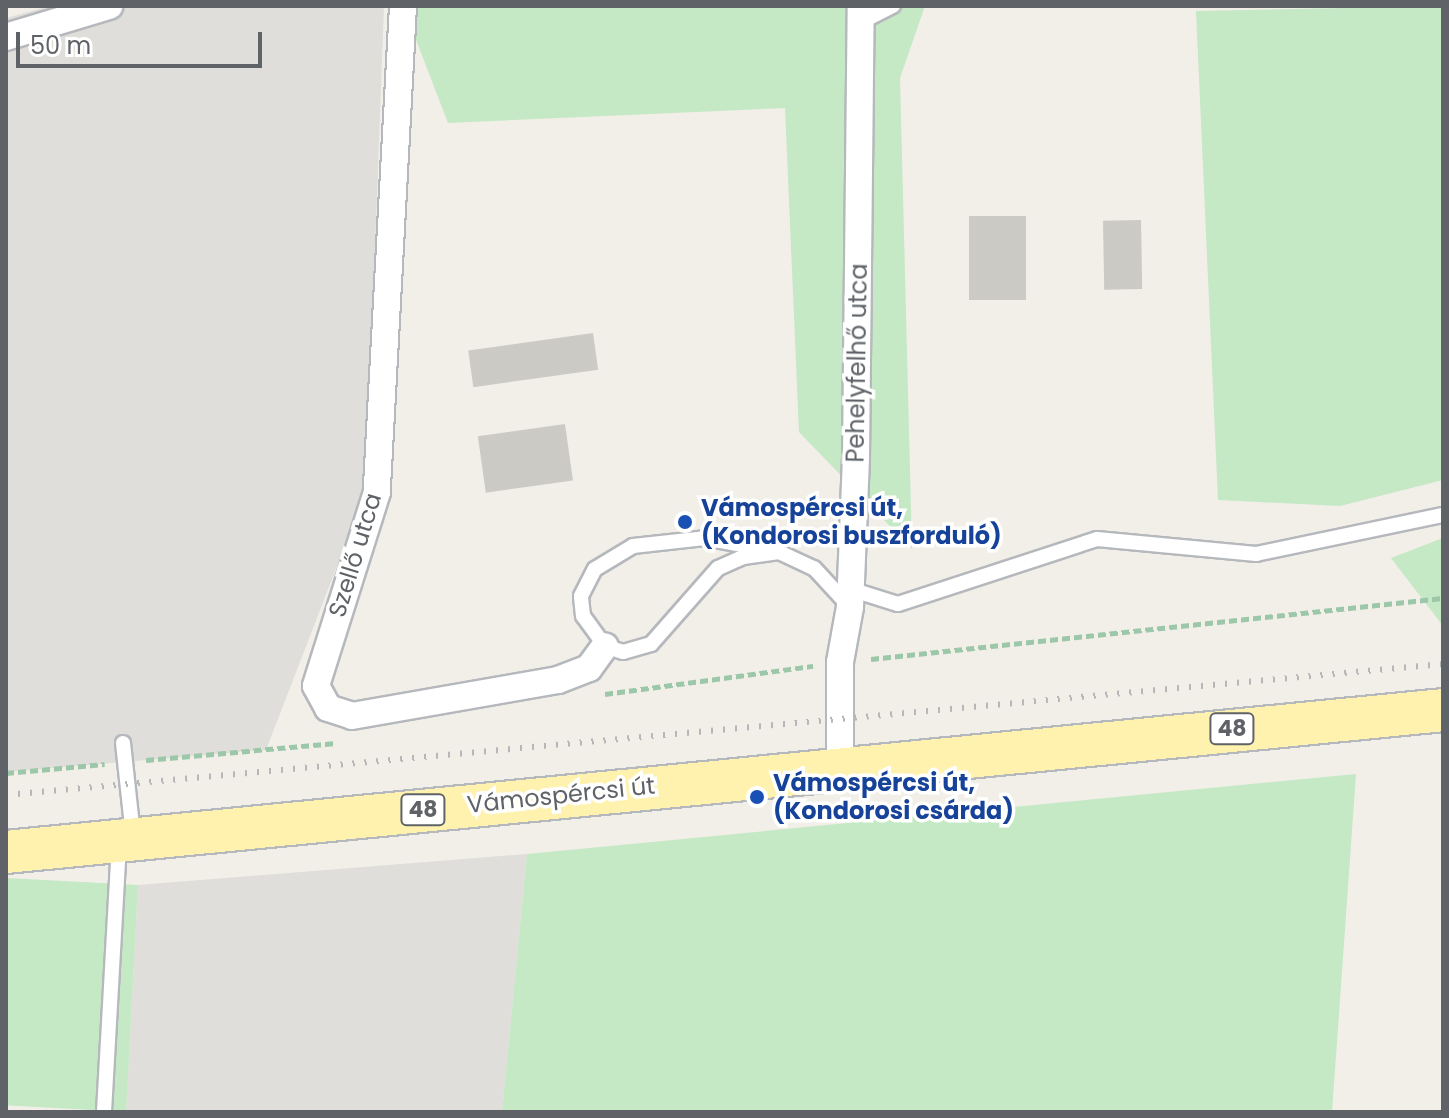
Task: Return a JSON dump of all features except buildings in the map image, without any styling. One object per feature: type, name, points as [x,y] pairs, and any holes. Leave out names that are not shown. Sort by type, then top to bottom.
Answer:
[{"type":"main road","name":"Vámospércsi út","points":[[6,852],[1021,748],[1443,710]]},
{"type":"street","points":[[6,37],[109,6]]},
{"type":"street","name":"Szellő utca","points":[[403,6],[377,492],[316,686],[328,708],[352,716],[558,680],[589,668],[605,646]]},
{"type":"street","name":"Pehelyfelhő utca","points":[[840,767],[840,662],[850,598],[861,14]]},
{"type":"lane","points":[[861,14],[893,6]]},
{"type":"lane","points":[[779,552],[743,557],[718,568],[651,644],[623,652],[605,646],[583,616],[581,596],[595,569],[633,546],[705,538],[779,552],[814,568],[850,598],[898,604],[1097,539],[1256,554],[1443,515]]},
{"type":"lane","points":[[104,1112],[127,840],[123,743]]},
{"type":"path","points":[[840,662],[1443,598]]},
{"type":"shaded area","points":[[50,6],[384,6],[366,491],[266,750],[6,772],[6,18]]},
{"type":"shaded area","points":[[527,854],[502,1112],[126,1112],[138,885]]},
{"type":"green space","points":[[403,6],[925,6],[900,78],[912,549],[799,432],[785,108],[448,123]]},
{"type":"green space","points":[[1443,6],[1443,480],[1340,506],[1218,500],[1196,11]]},
{"type":"green space","points":[[1443,538],[1443,626],[1391,558]]},
{"type":"green space","points":[[1356,774],[1332,1112],[502,1112],[527,854]]},
{"type":"green space","points":[[6,878],[138,885],[126,1112],[6,1105]]},
{"type":"railway","points":[[6,795],[1443,664]]},
{"type":"place","name":"Vámospércsi út, (Kondorosi buszforduló)","points":[[685,522]]},
{"type":"place","name":"Vámospércsi út, (Kondorosi csárda)","points":[[757,797]]}]
